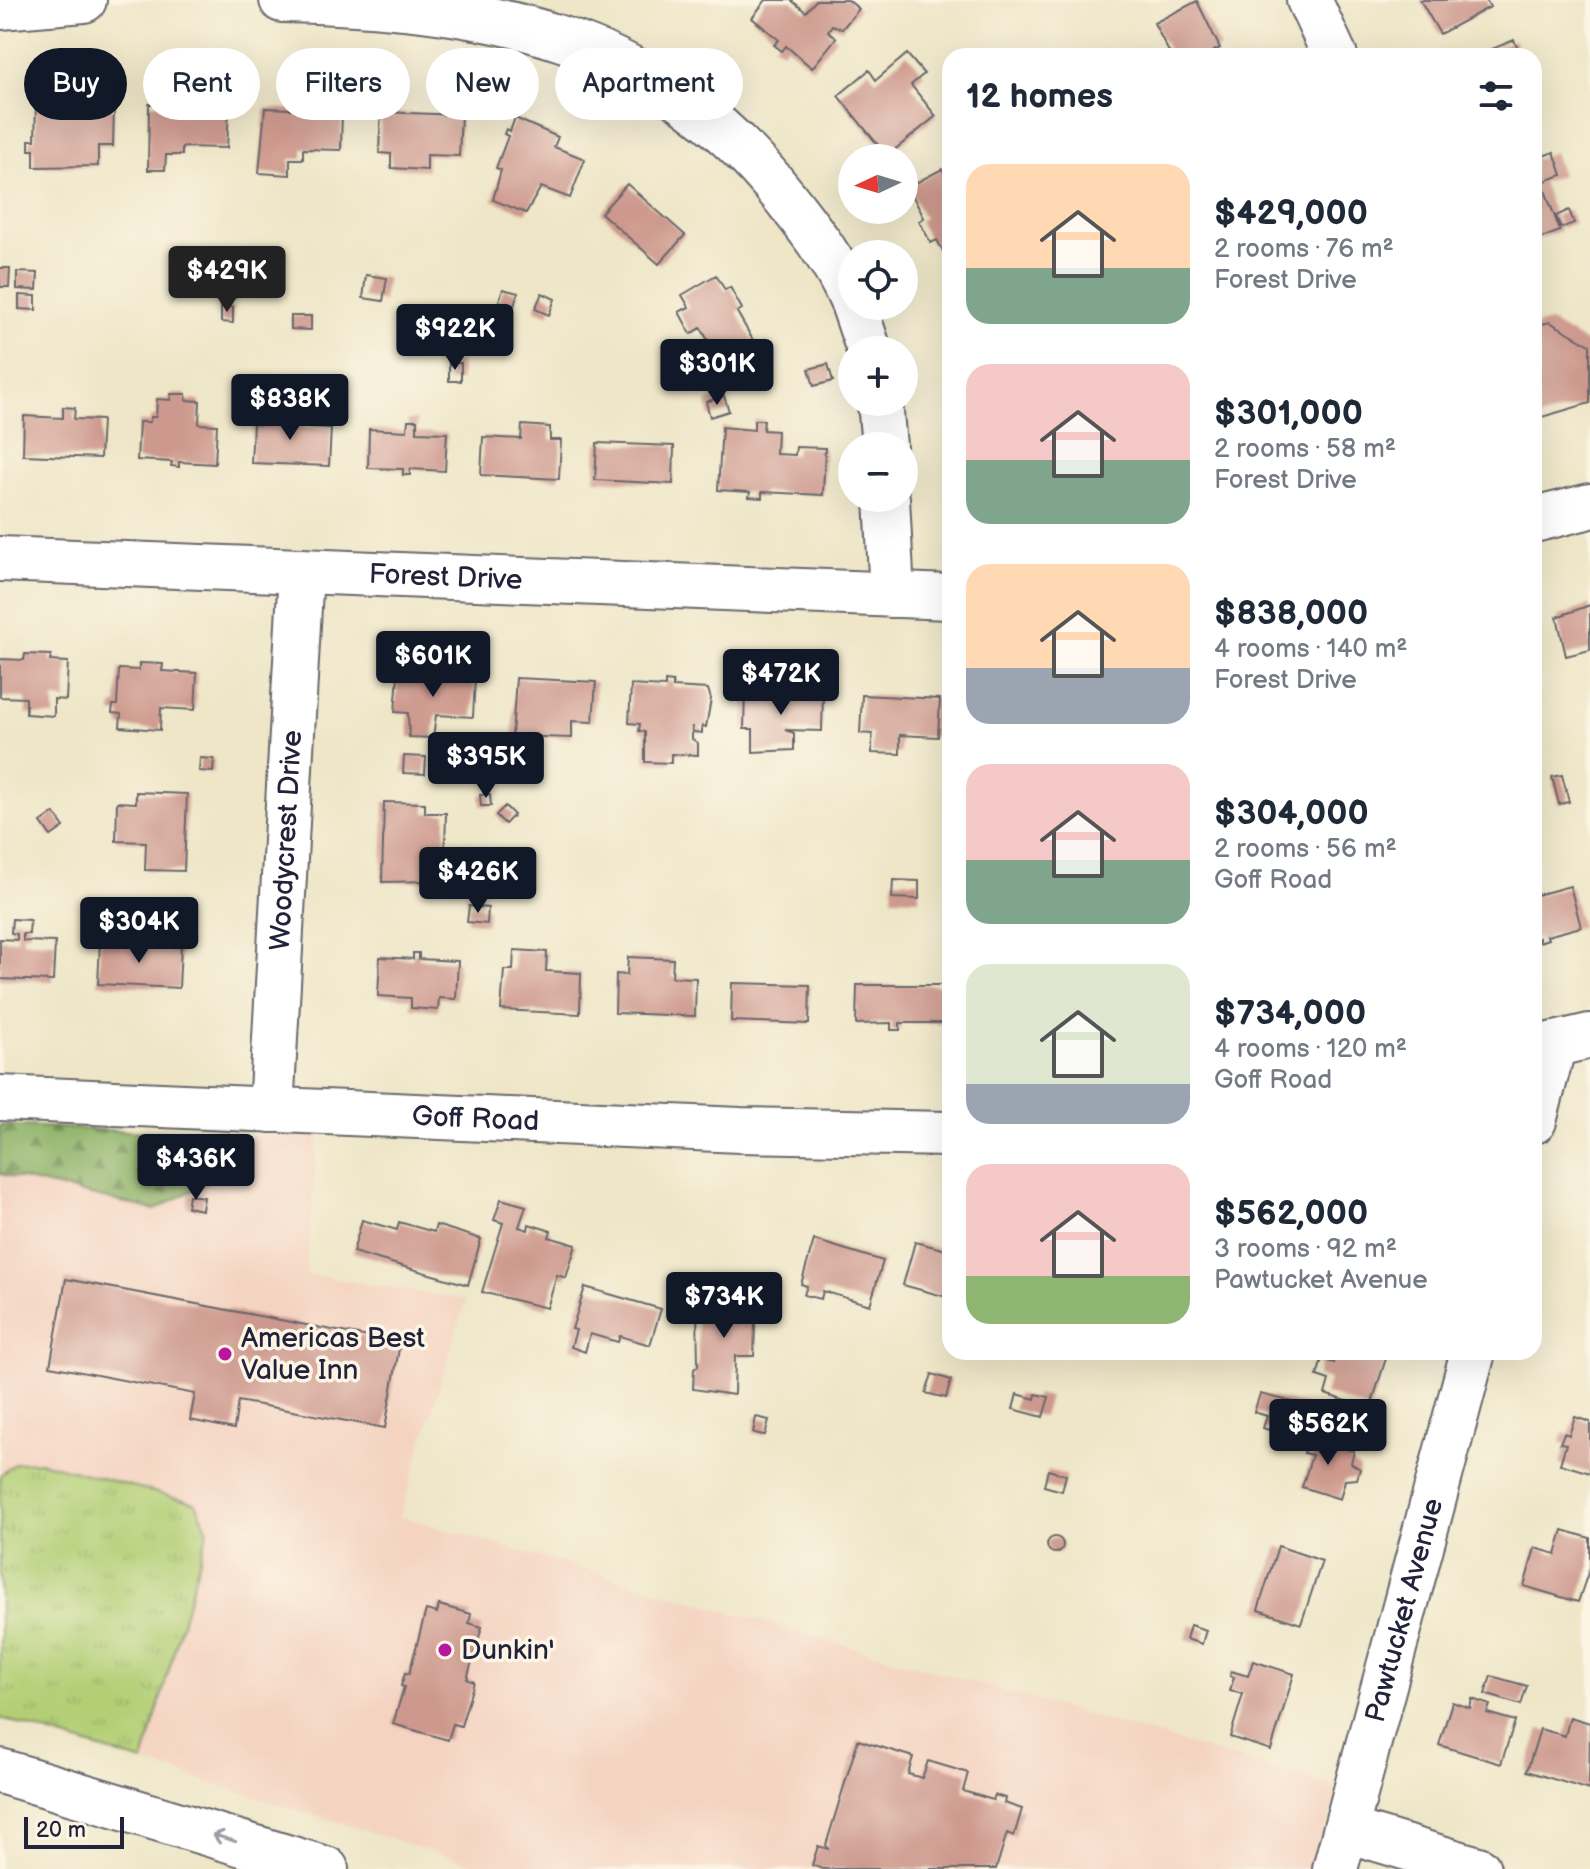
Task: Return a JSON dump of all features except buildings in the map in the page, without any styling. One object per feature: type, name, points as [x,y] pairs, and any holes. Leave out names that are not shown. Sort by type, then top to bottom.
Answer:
[{"type":"main road","points":[[0,7],[84,0]]},
{"type":"main road","points":[[282,0],[489,18],[578,43],[639,72],[707,117],[759,167],[828,253],[838,273]]},
{"type":"main road","points":[[1309,0],[1331,48]]},
{"type":"main road","points":[[1542,518],[1590,506]]},
{"type":"main road","points":[[888,512],[892,595]]},
{"type":"main road","name":"Forest Drive","points":[[0,559],[942,597]]},
{"type":"main road","name":"Woodycrest Drive","points":[[271,1110],[301,571]]},
{"type":"main road","points":[[1542,1096],[1559,1043]]},
{"type":"main road","name":"Goff Road","points":[[0,1098],[740,1130],[942,1134]]},
{"type":"main road","name":"Pawtucket Avenue","points":[[1341,1850],[1471,1360]]},
{"type":"main road","points":[[0,1771],[326,1869]]},
{"type":"main road","points":[[1341,1850],[1478,1869]]},
{"type":"shaded area","points":[[318,1134],[306,1274],[466,1300],[400,1516],[1339,1788],[1315,1869],[489,1869],[0,1718],[0,1174],[155,1210],[242,1164],[234,1136]]},
{"type":"green space","points":[[0,1125],[234,1136],[242,1164],[155,1210],[0,1174]]},
{"type":"green space","points":[[41,1462],[196,1503],[208,1530],[143,1762],[0,1718],[0,1475],[16,1463]]},
{"type":"place","name":"Americas Best Value Inn","points":[[225,1354]]},
{"type":"place","name":"Dunkin'","points":[[445,1650]]}]
